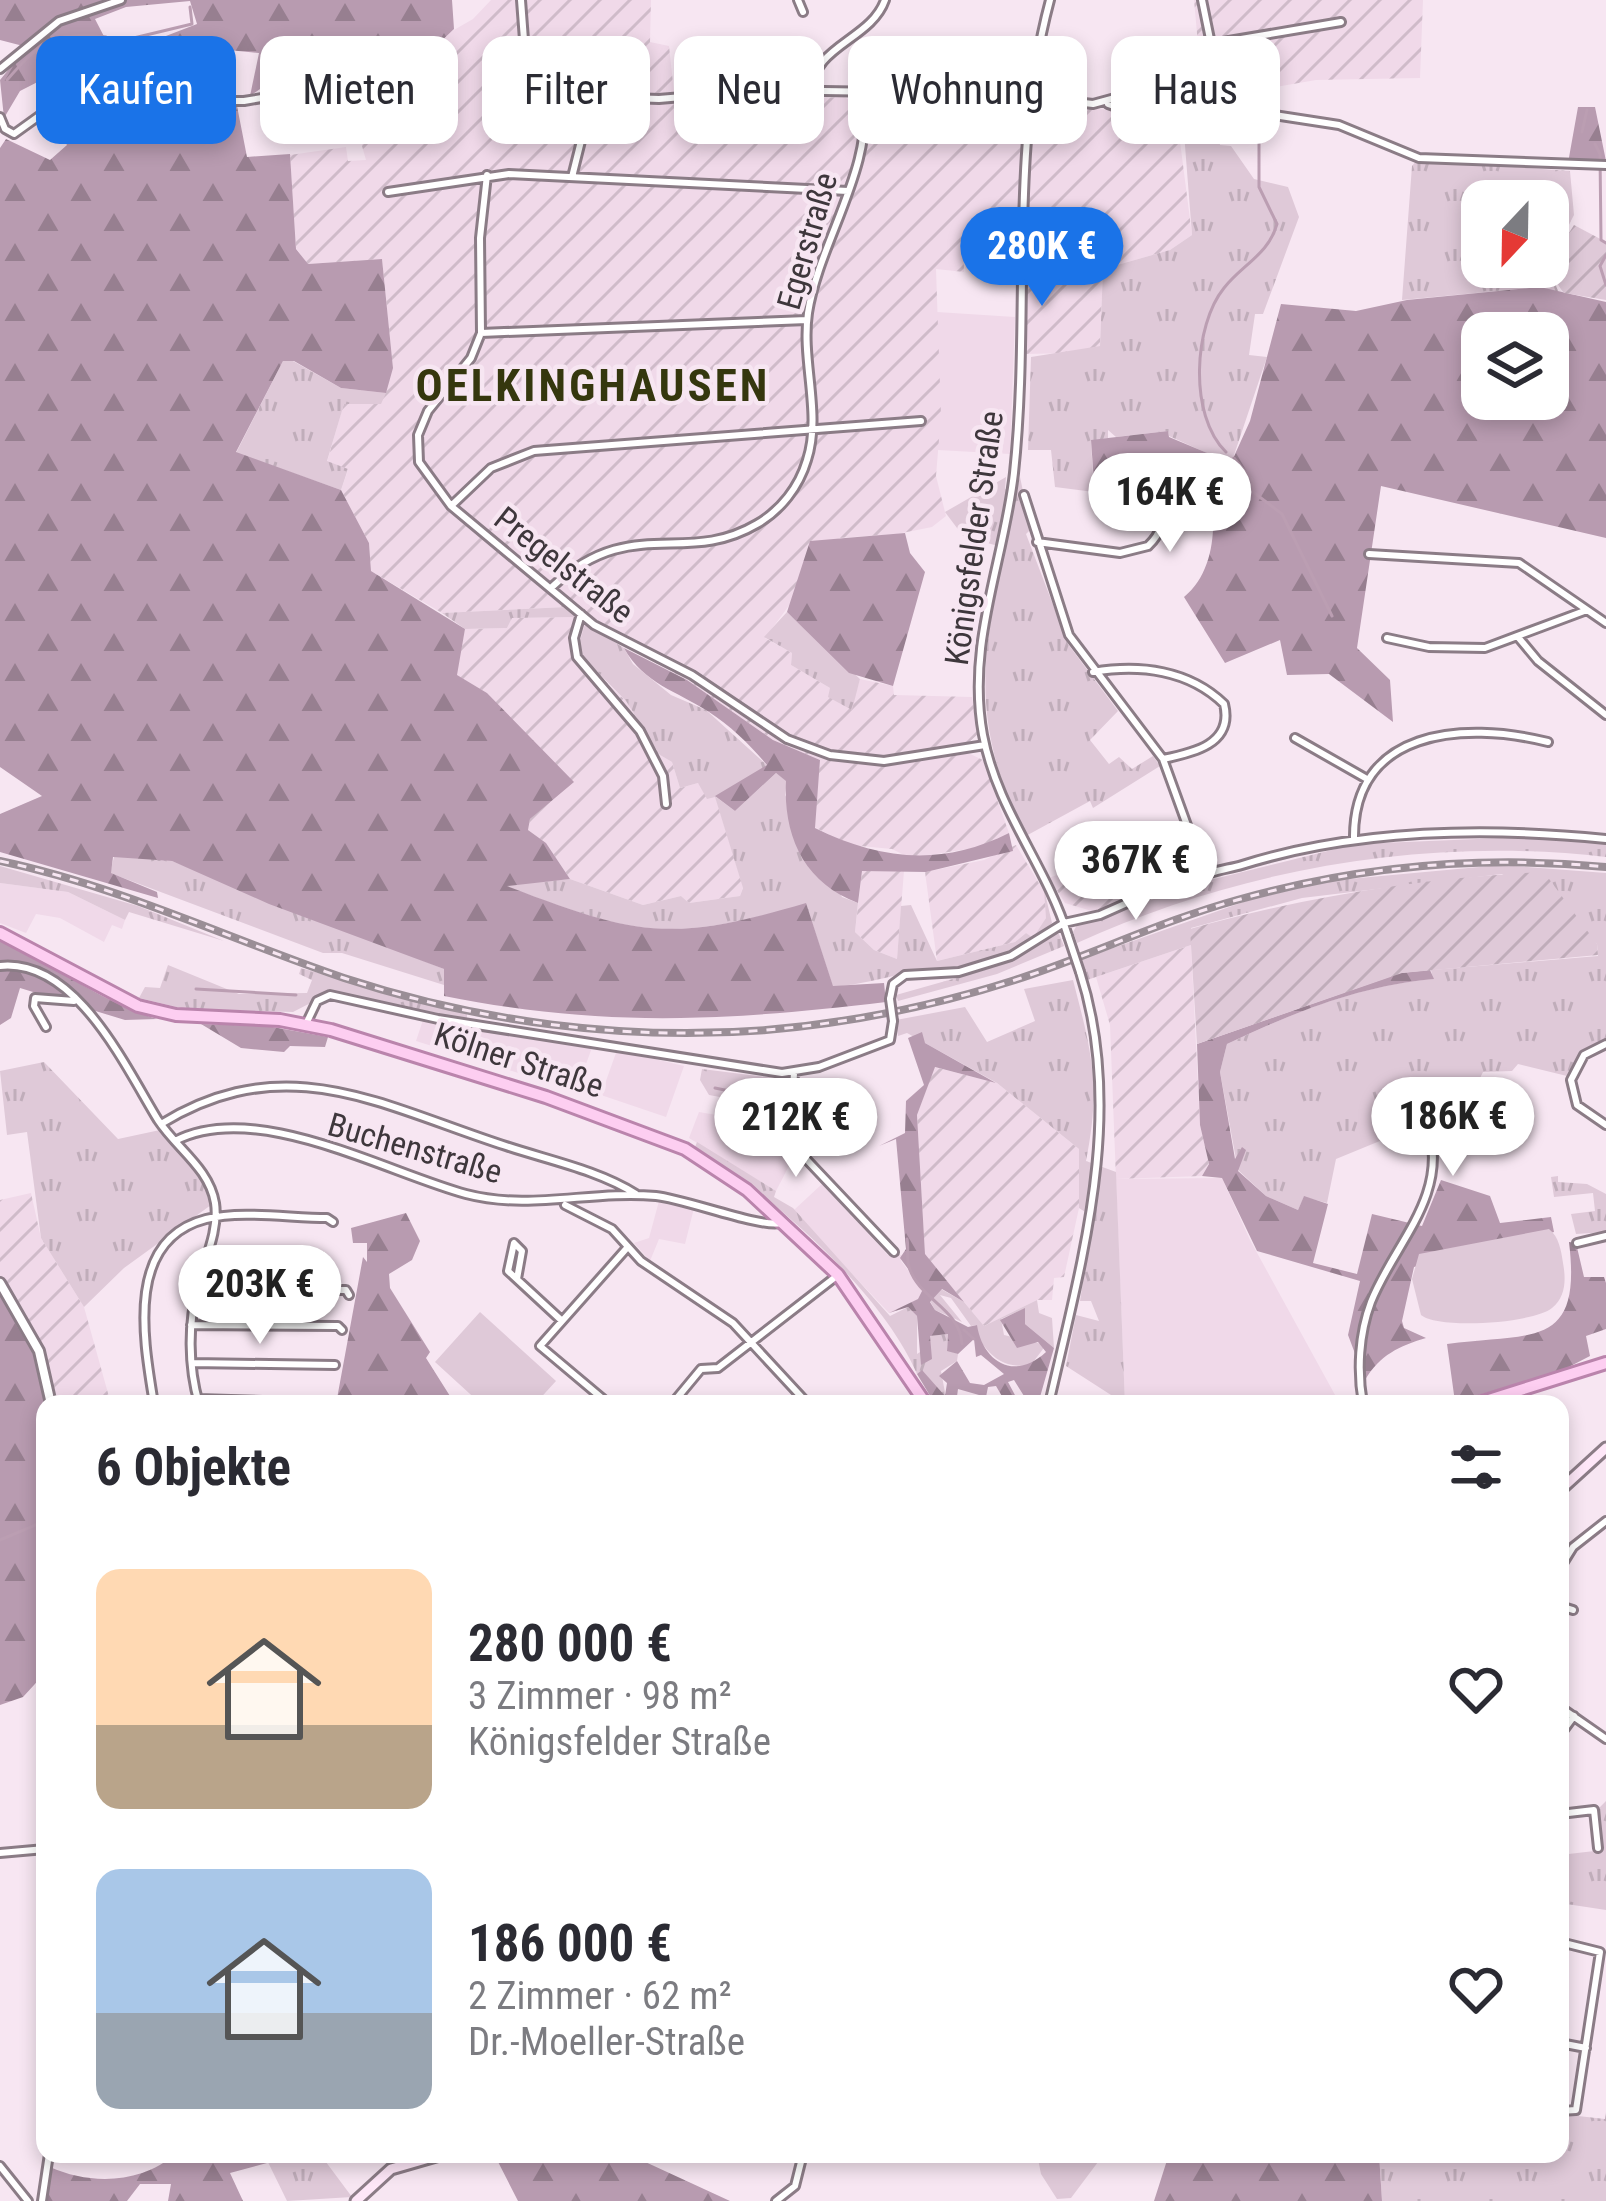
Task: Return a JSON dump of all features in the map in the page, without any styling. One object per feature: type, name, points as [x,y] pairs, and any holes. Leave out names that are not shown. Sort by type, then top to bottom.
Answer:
[{"type":"main road","name":"Kölner Straße","points":[[0,933],[34,947],[108,994],[150,1010],[306,1024],[455,1067],[669,1142],[730,1177],[838,1275],[920,1395]]},
{"type":"main road","points":[[1505,1395],[1606,1363]]},
{"type":"main road","points":[[1569,1482],[1606,1448]]},
{"type":"main road","points":[[356,2201],[391,2169],[412,2163]]},
{"type":"street","points":[[0,69],[59,21],[121,0]]},
{"type":"street","points":[[521,0],[522,36]]},
{"type":"street","points":[[798,0],[802,12]]},
{"type":"street","points":[[824,59],[876,20],[885,0]]},
{"type":"street","name":"Königsfelder Straße","points":[[1042,36],[1050,0]]},
{"type":"street","points":[[1202,0],[1209,36]]},
{"type":"street","points":[[1258,36],[1341,22]]},
{"type":"street","points":[[0,117],[5,129],[14,134],[78,88],[110,77],[210,100],[260,98]]},
{"type":"street","points":[[1105,103],[1111,100]]},
{"type":"street","points":[[1087,101],[1128,111],[1213,116],[1248,111],[1345,127],[1419,158],[1602,165]]},
{"type":"street","points":[[572,177],[580,144]]},
{"type":"street","name":"Egerstraße","points":[[552,586],[581,560],[606,549],[726,537],[762,520],[785,501],[801,476],[812,428],[807,320],[822,254],[848,190],[859,144]]},
{"type":"street","name":"Königsfelder Straße","points":[[1025,144],[1014,473],[980,651],[985,745],[1004,807],[1064,923],[1098,1044],[1102,1103],[1092,1201],[1051,1395]]},
{"type":"street","points":[[388,192],[487,175],[848,190]]},
{"type":"street","name":"Pregelstraße","points":[[487,175],[480,238],[481,333],[457,379],[423,418],[418,436],[419,462],[451,506],[581,614],[621,641],[692,675],[782,736],[830,755],[906,760],[985,745]]},
{"type":"street","points":[[481,333],[807,320]]},
{"type":"street","points":[[451,506],[491,469],[534,451],[921,421]]},
{"type":"street","points":[[1037,542],[1120,553],[1148,546],[1164,525],[1165,506],[1155,486],[1127,473]]},
{"type":"street","points":[[1024,495],[1069,635],[1163,759],[1204,872]]},
{"type":"street","points":[[1369,554],[1519,563],[1606,622]]},
{"type":"street","points":[[1387,638],[1466,649],[1518,637],[1587,610]]},
{"type":"street","points":[[581,614],[574,638],[577,657],[640,731],[664,776],[666,804]]},
{"type":"street","points":[[1518,637],[1538,661],[1606,716]]},
{"type":"street","points":[[1094,672],[1131,669],[1179,675],[1223,703],[1224,728],[1210,745],[1163,759]]},
{"type":"street","points":[[1354,840],[1357,803],[1366,779],[1392,753],[1427,739],[1482,733],[1548,742]]},
{"type":"street","points":[[1295,738],[1366,779]]},
{"type":"street","points":[[306,1024],[317,1001],[331,995],[698,1063],[794,1073],[890,1040],[893,984],[905,975],[947,974],[992,962],[1032,945],[1064,923],[1100,915],[1190,875],[1200,878],[1204,872],[1354,840],[1532,833],[1606,839]]},
{"type":"street","points":[[1190,875],[1190,867],[1197,863]]},
{"type":"street","points":[[0,966],[26,968],[78,1001],[113,1042],[161,1124],[210,1183],[215,1218],[191,1325],[197,1395]]},
{"type":"street","points":[[46,1028],[34,1006],[35,998],[78,1001]]},
{"type":"street","points":[[1606,1044],[1584,1055],[1573,1070],[1577,1105],[1606,1125]]},
{"type":"street","points":[[794,1073],[790,1142],[894,1252]]},
{"type":"street","points":[[161,1124],[207,1100],[256,1088],[329,1088],[391,1103],[639,1196]]},
{"type":"street","points":[[1363,1395],[1364,1328],[1370,1304],[1427,1193],[1435,1157],[1429,1130]]},
{"type":"street","name":"Buchenstraße","points":[[175,1141],[195,1134],[273,1132],[466,1194],[562,1204],[639,1196],[717,1209],[770,1225],[783,1221]]},
{"type":"street","points":[[562,1204],[612,1229],[626,1249],[753,1342],[800,1395]]},
{"type":"street","points":[[153,1395],[147,1345],[150,1262],[192,1226],[215,1218],[327,1217],[333,1222]]},
{"type":"street","points":[[1577,1243],[1606,1236]]},
{"type":"street","points":[[517,1279],[522,1251],[514,1244],[506,1267],[517,1279],[561,1320]]},
{"type":"street","points":[[598,1395],[540,1346],[626,1249]]},
{"type":"street","points":[[207,1254],[321,1257]]},
{"type":"street","points":[[679,1395],[701,1369],[718,1368],[838,1275]]},
{"type":"street","points":[[0,1283],[40,1351],[49,1395]]},
{"type":"street","points":[[197,1290],[346,1290],[349,1295]]},
{"type":"street","points":[[191,1325],[338,1326],[341,1330]]},
{"type":"street","points":[[192,1363],[335,1365]]},
{"type":"street","points":[[1569,1553],[1606,1521]]},
{"type":"street","points":[[1569,1609],[1573,1610]]},
{"type":"street","points":[[1569,1713],[1606,1739]]},
{"type":"street","points":[[1569,1723],[1574,1716]]},
{"type":"street","points":[[1569,1813],[1594,1810],[1598,1848]]},
{"type":"street","points":[[0,1853],[36,1850]]},
{"type":"street","points":[[1569,1943],[1600,1952],[1575,2113],[1569,2112]]},
{"type":"street","points":[[1569,2045],[1586,2048]]},
{"type":"street","points":[[42,2201],[48,2163]]},
{"type":"street","points":[[776,2201],[795,2186],[800,2163]]},
{"type":"street","points":[[0,2166],[28,2201]]},
{"type":"shaded area","points":[[491,0],[651,0],[650,42],[669,46],[674,144],[824,144],[824,98],[844,97],[848,99],[848,144],[1087,144],[1087,108],[1111,110],[1111,144],[1180,144],[1192,235],[1170,250],[1103,269],[1100,346],[1076,353],[1024,354],[1025,230],[963,231],[964,272],[936,269],[941,415],[936,476],[946,516],[932,527],[839,538],[765,638],[792,653],[791,665],[830,688],[851,709],[860,679],[893,686],[894,695],[972,697],[978,734],[966,745],[968,753],[983,760],[1009,833],[981,847],[910,858],[892,849],[850,845],[814,827],[820,760],[773,740],[687,680],[585,625],[605,681],[626,701],[660,755],[672,762],[680,788],[698,783],[715,796],[743,887],[740,896],[689,903],[681,896],[643,905],[570,879],[546,843],[528,830],[530,819],[563,787],[487,693],[456,675],[465,629],[507,628],[512,618],[574,617],[565,607],[442,613],[371,571],[369,543],[341,490],[348,470],[327,462],[344,403],[393,368],[382,259],[307,264],[296,248],[290,155],[346,147],[348,161],[366,160],[362,144],[458,144],[458,36],[443,36],[473,19]]},
{"type":"shaded area","points":[[1194,0],[1423,0],[1420,78],[1316,80],[1280,86],[1280,36],[1197,36]]},
{"type":"shaded area","points":[[937,312],[1015,317],[1010,454],[938,450]]},
{"type":"shaded area","points":[[1183,824],[1186,858],[1172,879],[1157,887],[1139,842]]},
{"type":"shaded area","points":[[1016,845],[1046,895],[1046,918],[1038,933],[1032,939],[1026,933],[1015,942],[937,961],[925,872],[984,860]]},
{"type":"shaded area","points":[[1103,857],[1122,900],[1095,912],[1065,903],[1049,878]]},
{"type":"shaded area","points":[[862,871],[904,871],[897,959],[874,950],[855,932]]},
{"type":"shaded area","points":[[0,883],[68,892],[125,920],[122,929],[112,925],[104,942],[60,918],[36,914],[26,933],[0,923]]},
{"type":"shaded area","points":[[1191,945],[1200,1125],[1209,1164],[1202,1176],[1116,1179],[1110,1025],[1096,977]]},
{"type":"shaded area","points":[[423,1020],[593,1045],[576,1091],[416,1041]]},
{"type":"shaded area","points":[[617,1050],[684,1066],[666,1117],[601,1095]]},
{"type":"shaded area","points":[[934,1067],[997,1083],[1079,1149],[1079,1208],[1064,1277],[1054,1278],[1052,1300],[1037,1300],[984,1326],[925,1255],[917,1115]]},
{"type":"shaded area","points":[[699,1112],[782,1126],[792,1160],[776,1191],[689,1138]]},
{"type":"shaded area","points":[[1222,1178],[1250,1240],[1335,1395],[1125,1395],[1116,1179]]},
{"type":"shaded area","points":[[822,1184],[888,1255],[903,1255],[901,1261],[923,1290],[919,1299],[889,1313],[806,1225],[794,1210]]},
{"type":"shaded area","points":[[31,1193],[41,1238],[84,1307],[108,1395],[45,1395],[38,1359],[0,1288],[0,1200]]},
{"type":"shaded area","points":[[659,1201],[694,1208],[685,1244],[659,1239],[650,1261],[634,1243],[649,1238]]},
{"type":"green space","points":[[0,0],[452,0],[454,29],[447,36],[260,36],[260,89],[250,96],[259,53],[236,51],[236,36],[166,36],[197,24],[190,1],[126,7],[95,19],[104,36],[36,36],[36,83],[20,91],[4,118],[0,80],[27,47],[0,40]]},
{"type":"green space","points":[[237,106],[247,157],[290,154],[296,249],[308,264],[382,259],[393,368],[386,393],[341,388],[294,361],[283,361],[236,452],[341,490],[369,543],[371,571],[465,629],[457,675],[487,693],[574,782],[530,819],[528,830],[546,843],[570,879],[507,886],[590,915],[655,928],[720,924],[806,903],[833,986],[884,983],[886,1002],[771,1014],[665,1018],[503,1006],[444,996],[444,969],[269,904],[172,861],[113,857],[111,873],[157,892],[158,898],[0,852],[0,814],[42,796],[0,767],[0,148],[6,139],[50,160],[67,145],[236,144]]},
{"type":"green space","points":[[1578,107],[1595,107],[1606,161],[1568,163]]},
{"type":"green space","points":[[1185,144],[1231,146],[1254,179],[1288,187],[1299,217],[1263,314],[1255,314],[1249,355],[1267,357],[1231,464],[1169,436],[1168,431],[1116,437],[1108,430],[1108,438],[1091,441],[1094,492],[1055,487],[1051,450],[1028,450],[1031,357],[1100,346],[1103,269],[1170,250],[1192,235]]},
{"type":"green space","points":[[1417,160],[1570,171],[1574,215],[1569,225],[1569,180],[1461,180],[1461,288],[1529,288],[1402,300],[1412,166]]},
{"type":"green space","points":[[1574,225],[1606,242],[1606,300],[1564,293],[1560,288],[1569,288],[1569,233]]},
{"type":"green space","points":[[1530,288],[1606,302],[1606,538],[1381,486],[1357,648],[1390,680],[1393,722],[1329,674],[1287,675],[1280,640],[1225,663],[1184,597],[1202,575],[1211,548],[1210,492],[1167,481],[1094,483],[1091,440],[1168,431],[1169,437],[1231,463],[1250,421],[1281,304],[1356,311],[1407,300]]},
{"type":"green space","points":[[283,361],[293,361],[341,388],[386,393],[381,404],[344,404],[327,461],[348,469],[341,490],[236,453]]},
{"type":"green space","points":[[1006,477],[1005,489],[1016,491],[1020,477],[1031,529],[1026,534],[1068,644],[1118,711],[1090,740],[1109,764],[1119,757],[1132,769],[1153,756],[1160,766],[1093,808],[1090,801],[1024,837],[996,760],[986,694],[990,627],[1005,548],[963,536],[945,512]]},
{"type":"green space","points":[[905,533],[910,553],[925,572],[893,686],[849,673],[787,612],[810,541]]},
{"type":"green space","points":[[566,607],[576,617],[512,618],[507,628],[465,629],[442,613]]},
{"type":"green space","points":[[787,612],[860,679],[852,710],[828,697],[830,688],[791,665],[792,653],[764,637]]},
{"type":"green space","points":[[585,624],[624,648],[633,664],[671,695],[706,710],[768,766],[716,797],[735,811],[776,773],[787,781],[785,795],[842,897],[858,903],[855,932],[874,950],[897,959],[901,906],[911,905],[937,961],[1015,942],[1026,933],[1033,938],[969,966],[833,987],[806,904],[719,925],[652,928],[587,915],[503,885],[570,879],[643,905],[681,896],[689,903],[740,896],[743,888],[715,797],[707,799],[698,783],[680,788],[672,762],[660,755],[626,701],[577,651]]},
{"type":"green space","points":[[624,648],[687,680],[773,740],[820,760],[815,828],[863,847],[911,855],[959,851],[1009,833],[1013,851],[926,872],[862,871],[858,903],[839,894],[811,870],[793,838],[786,781],[776,773],[735,811],[715,796],[767,765],[717,717],[651,679]]},
{"type":"green space","points":[[1529,837],[1606,842],[1606,857],[1471,851],[1335,864],[1203,895],[1077,943],[1073,932],[1077,925],[1210,880],[1356,844]]},
{"type":"green space","points":[[115,853],[172,861],[444,969],[444,985],[342,953],[323,953],[110,873]]},
{"type":"green space","points":[[1501,865],[1606,873],[1606,1041],[1582,1053],[1567,1076],[1518,1064],[1512,1071],[1483,1072],[1476,1086],[1422,1108],[1414,1127],[1336,1159],[1327,1203],[1304,1197],[1298,1210],[1266,1196],[1238,1170],[1220,1072],[1227,1044],[1327,1002],[1433,979],[1431,970],[1598,956],[1597,944],[1502,874],[1302,898],[1191,928],[1191,945],[1087,980],[1082,959],[1249,900],[1327,881]]},
{"type":"green space","points":[[0,866],[138,906],[224,941],[129,912],[125,920],[68,892],[0,883]]},
{"type":"green space","points":[[1544,872],[1597,944],[1598,955],[1402,973],[1197,1044],[1190,929],[1366,890]]},
{"type":"green space","points":[[1044,889],[1052,923],[1033,937],[1046,918]]},
{"type":"green space","points":[[1051,933],[1059,934],[1064,946],[997,974],[898,1001],[896,995],[988,969]]},
{"type":"green space","points":[[0,941],[116,1003],[157,1019],[125,1020],[20,988],[11,1018],[0,1025]]},
{"type":"green space","points":[[168,965],[239,994],[307,993],[312,980],[299,974],[301,968],[467,1014],[467,1019],[332,992],[293,1012],[185,1009],[139,998],[145,987],[160,988]]},
{"type":"green space","points":[[1430,970],[1434,979],[1328,1002],[1227,1044],[1220,1072],[1235,1159],[1242,1147],[1246,1150],[1238,1171],[1266,1196],[1298,1210],[1304,1196],[1328,1204],[1313,1263],[1357,1274],[1372,1214],[1422,1226],[1441,1180],[1490,1196],[1500,1223],[1551,1217],[1554,1232],[1414,1267],[1402,1321],[1404,1328],[1426,1338],[1391,1353],[1365,1380],[1348,1335],[1360,1281],[1257,1251],[1222,1178],[1202,1176],[1209,1164],[1200,1125],[1197,1044],[1400,973]]},
{"type":"green space","points":[[1073,980],[1092,1070],[1093,1111],[1086,1161],[1116,1172],[1125,1395],[1111,1395],[1066,1366],[1076,1315],[1099,1321],[1091,1301],[1080,1301],[1093,1217],[1079,1208],[1079,1149],[997,1083],[907,1033],[898,1036],[896,1020],[965,1007],[987,1042],[1035,1021],[1024,989]]},
{"type":"green space","points":[[201,1024],[267,1026],[328,1037],[325,1047],[290,1046],[284,1052],[241,1048]]},
{"type":"green space","points":[[922,1032],[925,1043],[996,1083],[935,1067],[917,1115],[925,1254],[964,1302],[942,1289],[930,1302],[935,1310],[968,1327],[977,1325],[992,1357],[1011,1366],[1022,1366],[1046,1352],[1038,1342],[1017,1348],[1000,1320],[1025,1308],[1025,1324],[1054,1348],[1041,1395],[1023,1395],[1014,1380],[1008,1382],[1015,1395],[1001,1395],[996,1386],[988,1387],[986,1395],[958,1389],[957,1395],[945,1395],[947,1383],[939,1376],[957,1361],[970,1383],[984,1385],[1004,1374],[981,1355],[976,1357],[974,1339],[958,1354],[947,1351],[948,1334],[930,1336],[932,1359],[921,1365],[917,1316],[908,1307],[889,1313],[918,1299],[923,1289],[900,1258],[906,1249],[896,1139],[879,1146],[905,1133],[906,1101],[924,1085],[908,1038]]},
{"type":"green space","points":[[44,1062],[118,1139],[160,1130],[207,1185],[211,1205],[124,1268],[84,1307],[41,1238],[27,1132],[7,1135],[0,1071]]},
{"type":"green space","points":[[702,1069],[782,1079],[788,1088],[783,1119],[780,1091],[768,1089],[764,1105],[709,1095],[700,1080]]},
{"type":"green space","points":[[697,1142],[776,1191],[774,1197],[793,1208],[890,1316],[908,1307],[917,1316],[917,1354],[929,1346],[930,1336],[948,1334],[947,1350],[958,1354],[957,1361],[941,1371],[945,1395],[922,1371],[917,1374],[878,1311],[821,1247],[757,1191],[695,1147]]},
{"type":"green space","points":[[1558,1176],[1558,1182],[1587,1184],[1606,1194],[1606,1232],[1576,1234],[1571,1214],[1595,1211],[1593,1193],[1554,1197],[1551,1177]]},
{"type":"green space","points":[[406,1213],[420,1241],[412,1260],[389,1274],[390,1288],[430,1352],[426,1358],[449,1395],[338,1395],[363,1257],[367,1262],[367,1243],[353,1243],[351,1228]]},
{"type":"green space","points":[[1549,1229],[1559,1244],[1565,1275],[1562,1293],[1552,1308],[1526,1318],[1486,1323],[1447,1322],[1421,1315],[1412,1279],[1419,1254]]},
{"type":"green space","points":[[1569,1242],[1576,1243],[1584,1277],[1604,1277],[1606,1283],[1606,1329],[1586,1336],[1590,1356],[1561,1371],[1479,1395],[1454,1395],[1447,1344],[1546,1329],[1568,1302]]},
{"type":"green space","points":[[0,1288],[30,1337],[45,1395],[36,1395],[36,1683],[23,1697],[0,1705]]},
{"type":"green space","points":[[941,1289],[964,1302],[984,1326],[1037,1300],[1039,1313],[1052,1318],[1054,1348],[1025,1324],[1024,1309],[1001,1319],[1004,1335],[1046,1345],[1031,1365],[999,1360],[976,1335],[977,1325],[971,1326],[951,1298],[940,1295],[962,1322],[935,1310],[930,1301]]},
{"type":"green space","points":[[480,1312],[556,1381],[543,1395],[471,1395],[435,1362]]},
{"type":"green space","points":[[922,1370],[944,1395],[930,1395],[917,1374]]},
{"type":"green space","points":[[1606,1801],[1606,1910],[1569,1904],[1569,1854],[1603,1850],[1596,1811]]},
{"type":"green space","points":[[1606,2112],[1606,2201],[1382,2201],[1380,2163],[1569,2163],[1569,2115],[1605,2119]]},
{"type":"green space","points":[[267,2163],[230,2173],[243,2201],[168,2201],[171,2184],[140,2184],[127,2201],[45,2201],[50,2167],[98,2179],[131,2176],[162,2164]]},
{"type":"green space","points":[[268,2163],[327,2163],[352,2197],[287,2201]]},
{"type":"green space","points":[[499,2163],[648,2163],[730,2201],[518,2201]]},
{"type":"green space","points":[[1039,2163],[1097,2163],[1071,2198],[1057,2199]]},
{"type":"green space","points":[[1166,2163],[1380,2163],[1382,2201],[1154,2201]]},
{"type":"waterway","points":[[142,36],[192,24],[190,7]]},
{"type":"waterway","points":[[70,36],[90,36]]},
{"type":"waterway","points":[[7,80],[36,51]]},
{"type":"waterway","points":[[1582,132],[1587,110]]},
{"type":"waterway","points":[[1226,452],[1205,416],[1201,346],[1214,304],[1268,243],[1277,224],[1259,187],[1259,144]]},
{"type":"waterway","points":[[1595,144],[1600,154],[1601,240],[1606,243]]},
{"type":"waterway","points":[[1606,255],[1600,266],[1606,285]]},
{"type":"waterway","points":[[1234,458],[1252,480],[1253,492],[1282,514],[1332,616]]},
{"type":"waterway","points":[[196,989],[296,995]]},
{"type":"waterway","points":[[715,1088],[749,1095]]},
{"type":"waterway","points":[[907,1239],[914,1278],[954,1321],[962,1344]]},
{"type":"waterway","points":[[964,1330],[974,1339]]},
{"type":"waterway","points":[[0,1540],[36,1525]]},
{"type":"railway","points":[[0,861],[131,899],[395,993],[499,1017],[659,1033],[797,1027],[923,1005],[1043,971],[1209,908],[1328,879],[1466,863],[1606,867]]},
{"type":"district","name":"OELKINGHAUSEN","points":[[593,385]]}]
